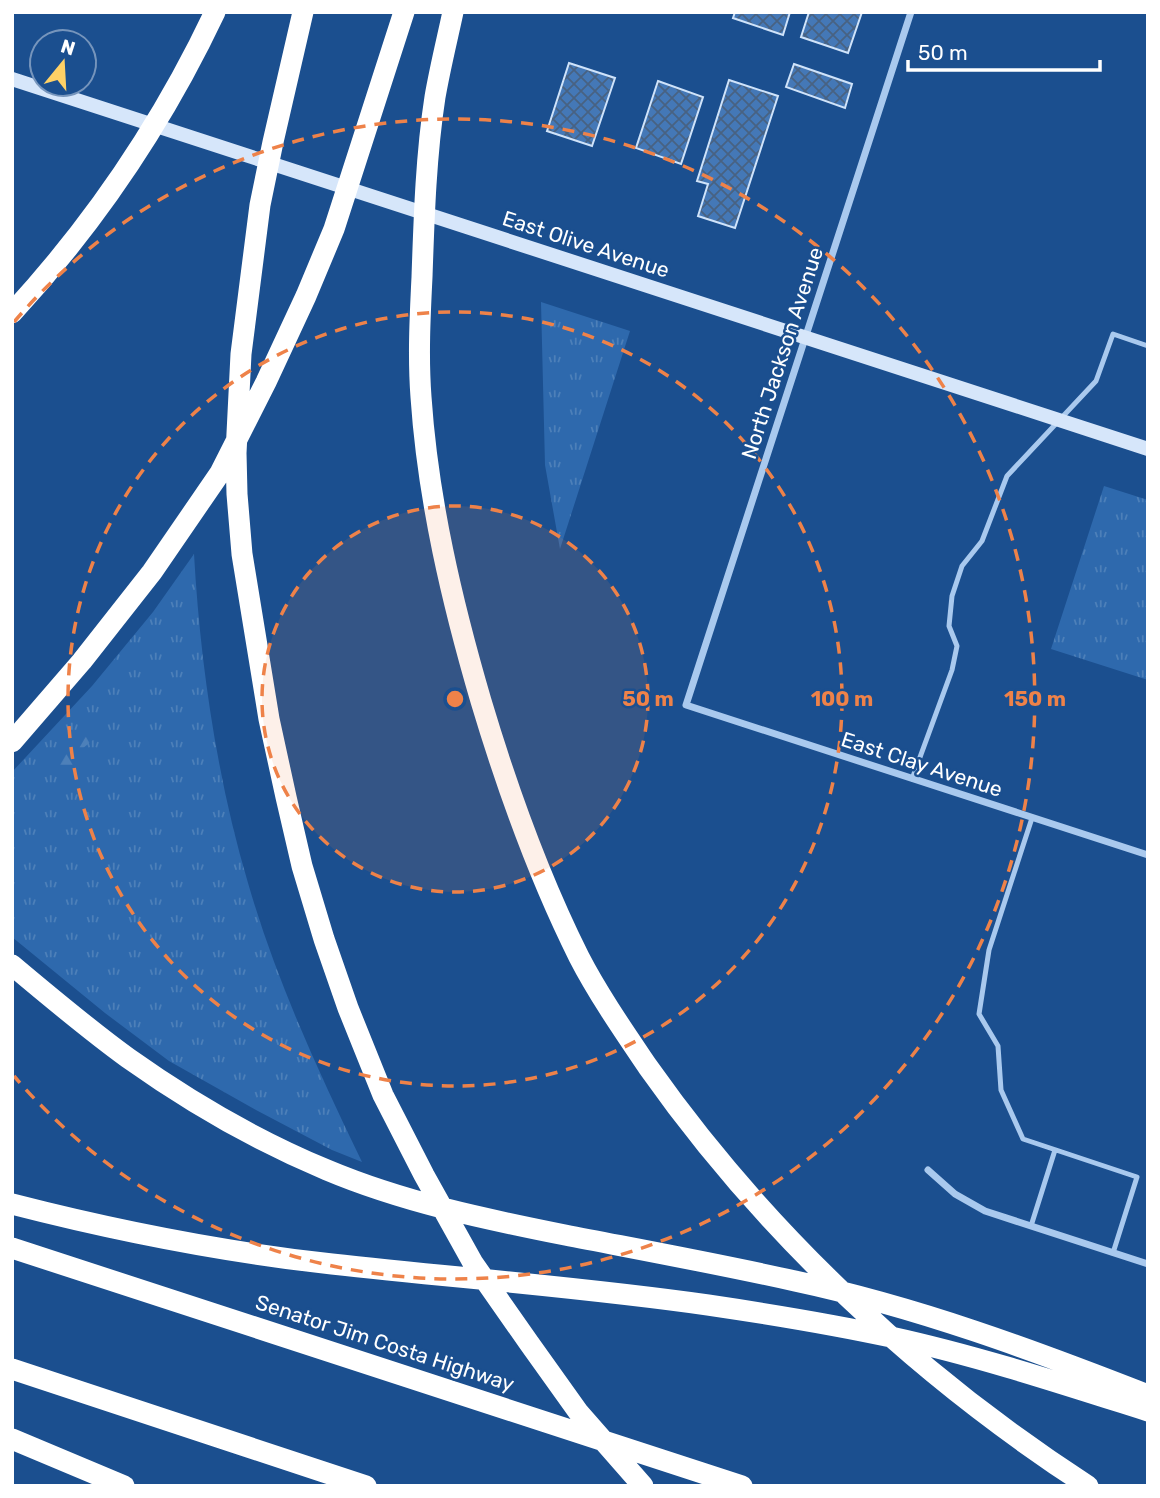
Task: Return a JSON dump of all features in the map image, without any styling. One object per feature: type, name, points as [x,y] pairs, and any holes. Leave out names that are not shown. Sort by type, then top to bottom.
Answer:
[{"type":"highway","points":[[12,313],[76,239],[147,138],[215,12]]},
{"type":"highway","points":[[303,12],[260,205],[241,354],[236,453],[242,554],[269,719],[286,797],[302,866],[348,1008],[383,1095],[424,1175],[473,1263],[529,1343],[579,1413],[643,1486]]},
{"type":"highway","points":[[12,742],[82,661],[152,572],[220,473],[266,382],[334,229],[404,12]]},
{"type":"highway","points":[[453,12],[435,99],[427,181],[420,326],[421,400],[445,565],[463,641],[515,808],[546,884],[580,960],[626,1035],[677,1107],[768,1215],[818,1268],[930,1369],[1019,1439],[1088,1486]]},
{"type":"highway","points":[[12,965],[127,1057],[193,1102],[260,1139],[328,1170],[398,1195],[475,1217],[795,1281],[876,1301],[965,1327],[1148,1395]]},
{"type":"highway","points":[[12,1204],[61,1217],[189,1243],[329,1264],[706,1304],[810,1321],[980,1360],[1148,1411]]},
{"type":"highway","name":"Senator Jim Costa Highway","points":[[12,1248],[742,1486]]},
{"type":"highway","points":[[12,1369],[366,1486]]},
{"type":"highway","points":[[12,1439],[124,1486]]},
{"type":"main road","name":"East Olive Avenue","points":[[12,79],[1148,449]]},
{"type":"street","name":"North Jackson Avenue","points":[[686,705],[911,12]]},
{"type":"street","name":"East Clay Avenue","points":[[686,705],[1148,855]]},
{"type":"street","points":[[928,1170],[955,1194],[985,1211],[1148,1264]]},
{"type":"lane","points":[[912,779],[952,670],[957,646],[949,626],[952,596],[962,566],[982,541],[1007,476],[1096,381],[1113,334],[1148,346]]},
{"type":"lane","points":[[1032,818],[989,950],[979,1014],[998,1046],[1001,1090],[1023,1139],[1137,1177],[1113,1253]]},
{"type":"lane","points":[[1031,1226],[1055,1150]]},
{"type":"green space","points":[[541,302],[630,331],[560,549],[545,465]]},
{"type":"green space","points":[[1104,486],[1148,500],[1148,680],[1051,649]]},
{"type":"green space","points":[[194,554],[212,720],[227,803],[248,883],[285,990],[362,1162],[332,1150],[169,1061],[12,937],[12,772],[92,686],[153,612]]},
{"type":"green space","points":[[84,729],[94,734],[94,739],[82,749],[88,754],[85,765],[76,772],[51,774],[49,771],[55,758],[64,750],[74,747],[76,738]]},
{"type":"building","points":[[735,12],[790,12],[783,35],[733,18]]},
{"type":"building","points":[[809,12],[862,12],[848,53],[801,37]]},
{"type":"building","points":[[569,63],[615,78],[592,146],[547,131]]},
{"type":"building","points":[[794,64],[852,84],[845,108],[786,87]]},
{"type":"building","points":[[729,80],[778,96],[735,228],[698,216],[708,184],[697,181]]},
{"type":"building","points":[[658,81],[703,97],[681,164],[636,148]]}]
